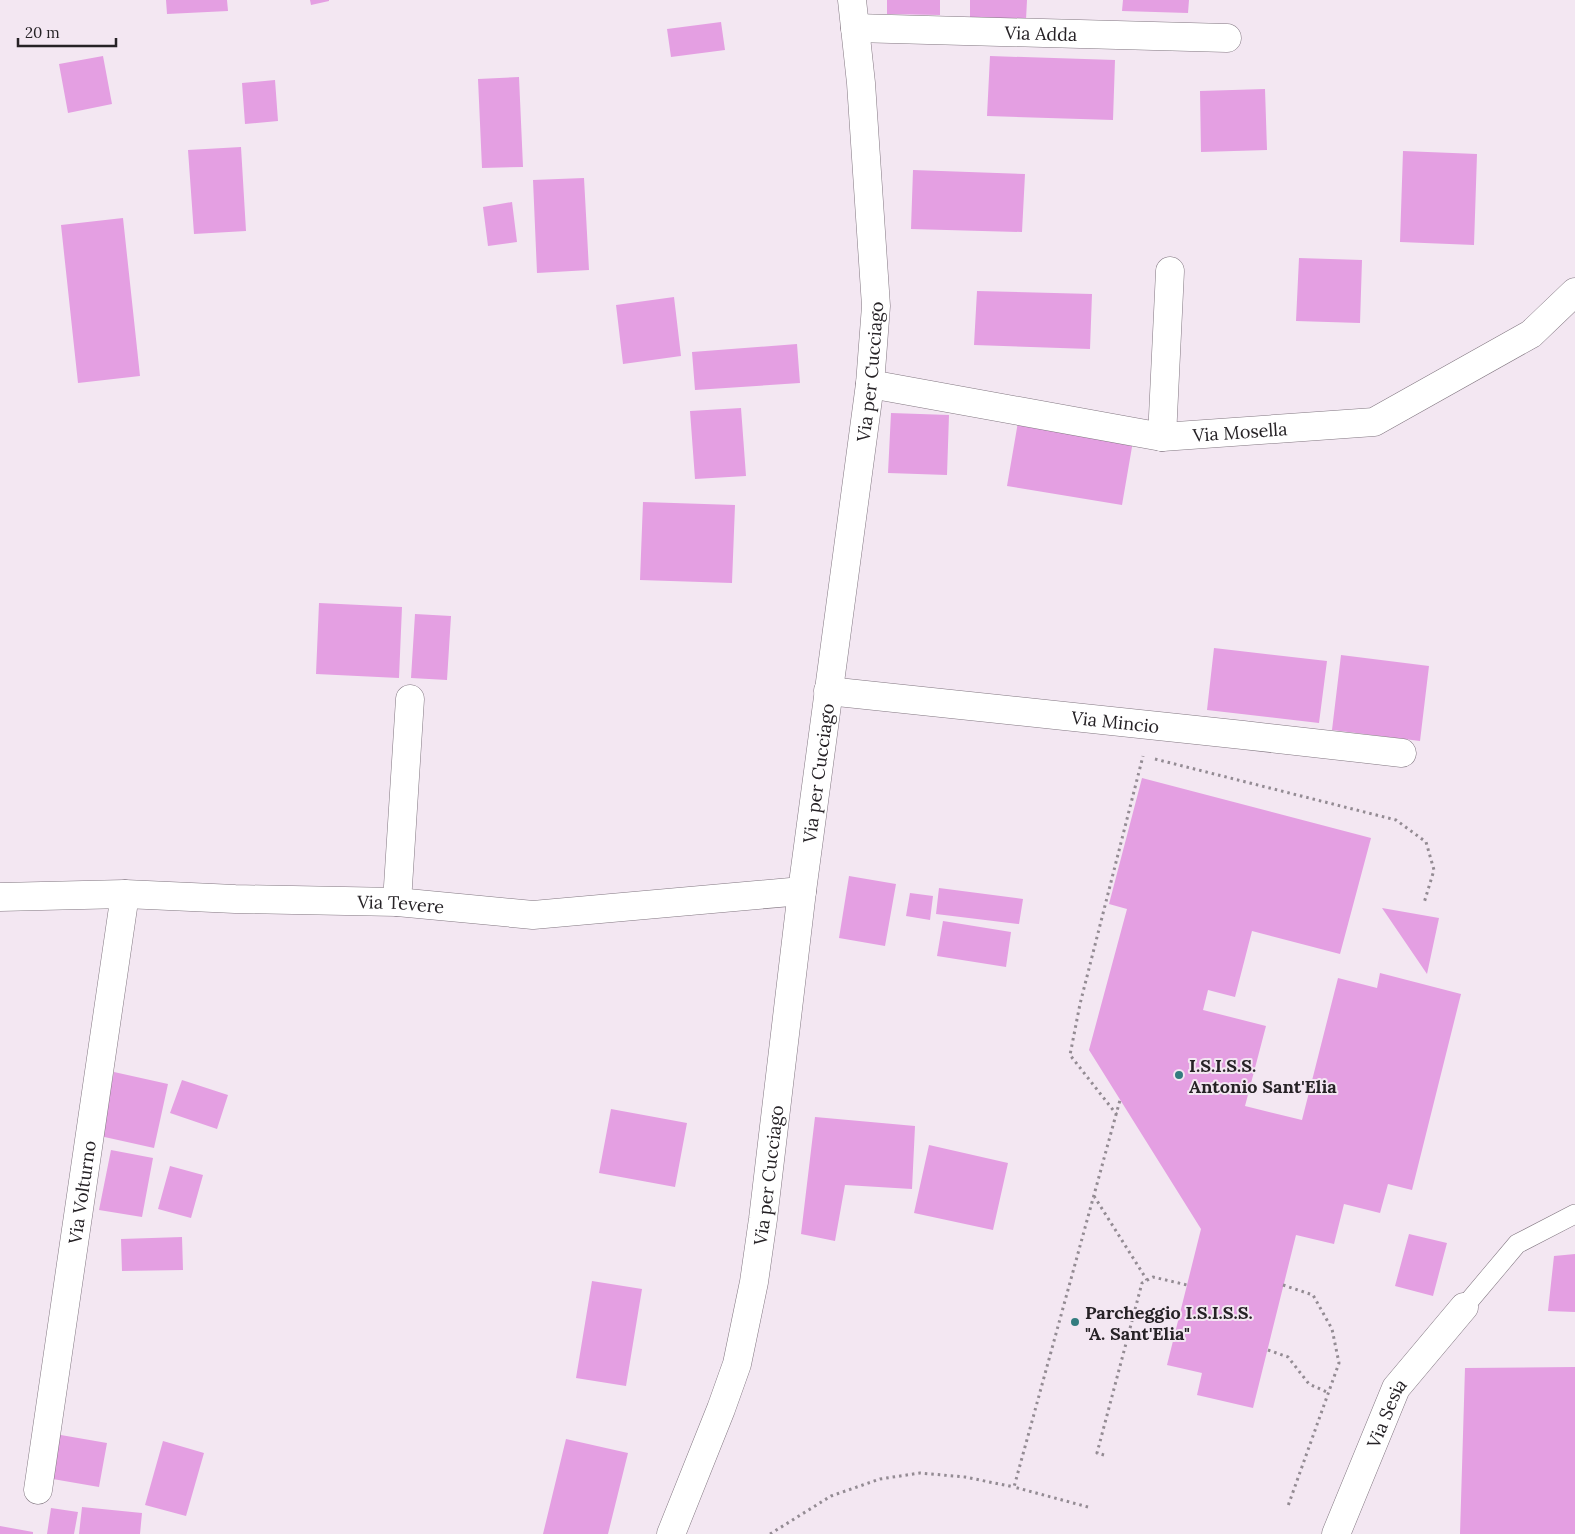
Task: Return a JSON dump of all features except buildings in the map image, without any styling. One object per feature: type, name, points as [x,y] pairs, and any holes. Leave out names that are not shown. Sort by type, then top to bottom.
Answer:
[{"type":"street","name":"Via per Cucciago","points":[[671,1534],[737,1364],[754,1282],[802,891],[870,384],[876,306],[862,102],[852,0]]},
{"type":"street","name":"Via Adda","points":[[855,28],[1228,38]]},
{"type":"street","points":[[1162,436],[1170,272]]},
{"type":"street","name":"Via Mosella","points":[[870,384],[1162,436],[1374,422],[1531,334],[1575,292]]},
{"type":"street","name":"Via Mincio","points":[[828,691],[1243,734],[1402,753]]},
{"type":"street","points":[[397,902],[410,699]]},
{"type":"street","name":"Via Tevere","points":[[0,897],[125,894],[235,899],[397,902],[533,916],[802,891]]},
{"type":"street","name":"Via Volturno","points":[[38,1490],[125,894]]},
{"type":"street","name":"Via Sesia","points":[[1336,1534],[1396,1388],[1464,1307]]},
{"type":"lane","points":[[1464,1307],[1517,1244],[1575,1214]]},
{"type":"path","points":[[1116,1115],[1070,1055],[1080,1004],[1144,756],[1134,755]]},
{"type":"path","points":[[1153,758],[1396,820],[1426,842],[1434,870],[1424,903]]},
{"type":"path","points":[[1014,1487],[1120,1100]]},
{"type":"path","points":[[1094,1195],[1147,1280]]},
{"type":"path","points":[[1104,1456],[1096,1453],[1142,1283],[1153,1277],[1187,1285]]},
{"type":"path","points":[[1284,1285],[1313,1296],[1332,1329],[1339,1363],[1288,1506]]},
{"type":"path","points":[[1268,1350],[1288,1357],[1309,1384],[1329,1393]]},
{"type":"path","points":[[770,1534],[831,1496],[880,1479],[920,1473],[965,1477],[1014,1487],[1088,1507]]},
{"type":"place","name":"I.S.I.S.S. Antonio Sant'Elia","points":[[1179,1075]]},
{"type":"place","name":"Parcheggio I.S.I.S.S. \"A. Sant'Elia\"","points":[[1075,1322]]}]
